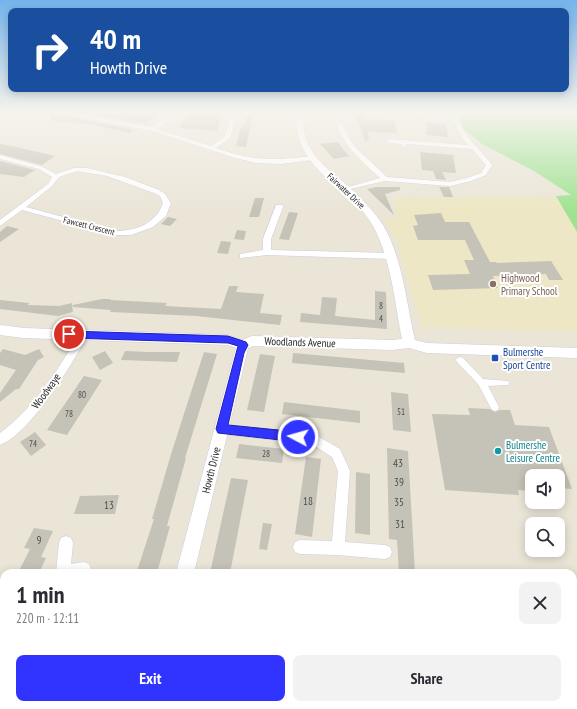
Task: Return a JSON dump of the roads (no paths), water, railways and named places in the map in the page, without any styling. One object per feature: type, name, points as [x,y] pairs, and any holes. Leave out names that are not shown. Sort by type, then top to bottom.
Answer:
[{"type":"street","points":[[200,144],[234,156],[256,161],[281,162],[312,158]]},
{"type":"street","points":[[212,148],[218,144]]},
{"type":"street","name":"Fairwater Drive","points":[[303,144],[312,158],[356,197],[376,222],[391,256],[409,343]]},
{"type":"street","points":[[350,144],[385,179]]},
{"type":"street","points":[[423,144],[474,147]]},
{"type":"street","points":[[347,189],[385,179],[450,184],[470,180],[484,174],[489,165],[472,144]]},
{"type":"street","points":[[0,157],[42,168],[56,176],[50,185],[0,224]]},
{"type":"street","name":"Fawcett Crescent","points":[[20,208],[115,234],[131,233],[150,225],[163,214],[167,203],[162,195],[151,189],[110,175],[81,169],[56,176]]},
{"type":"street","points":[[267,252],[266,239],[279,207]]},
{"type":"street","points":[[243,256],[267,252],[391,256]]},
{"type":"street","name":"Woodlands Avenue","points":[[0,330],[24,333],[228,340],[243,345],[252,341],[392,345],[409,343],[427,348],[577,353]]},
{"type":"street","name":"Woodwaye","points":[[0,440],[29,413],[73,354],[82,335]]},
{"type":"street","name":"Howth Drive","points":[[186,569],[243,345]]},
{"type":"street","points":[[460,360],[481,382],[495,407]]},
{"type":"street","points":[[481,382],[505,383]]},
{"type":"street","points":[[222,429],[314,439],[336,453],[344,471],[338,548]]},
{"type":"street","points":[[63,569],[66,544]]},
{"type":"street","points":[[300,547],[338,548],[385,552]]},
{"type":"place","name":"Highwood Primary School","points":[[493,284]]},
{"type":"place","name":"Bulmershe Sport Centre","points":[[495,358]]},
{"type":"place","name":"Bulmershe Leisure Centre","points":[[498,451]]}]
